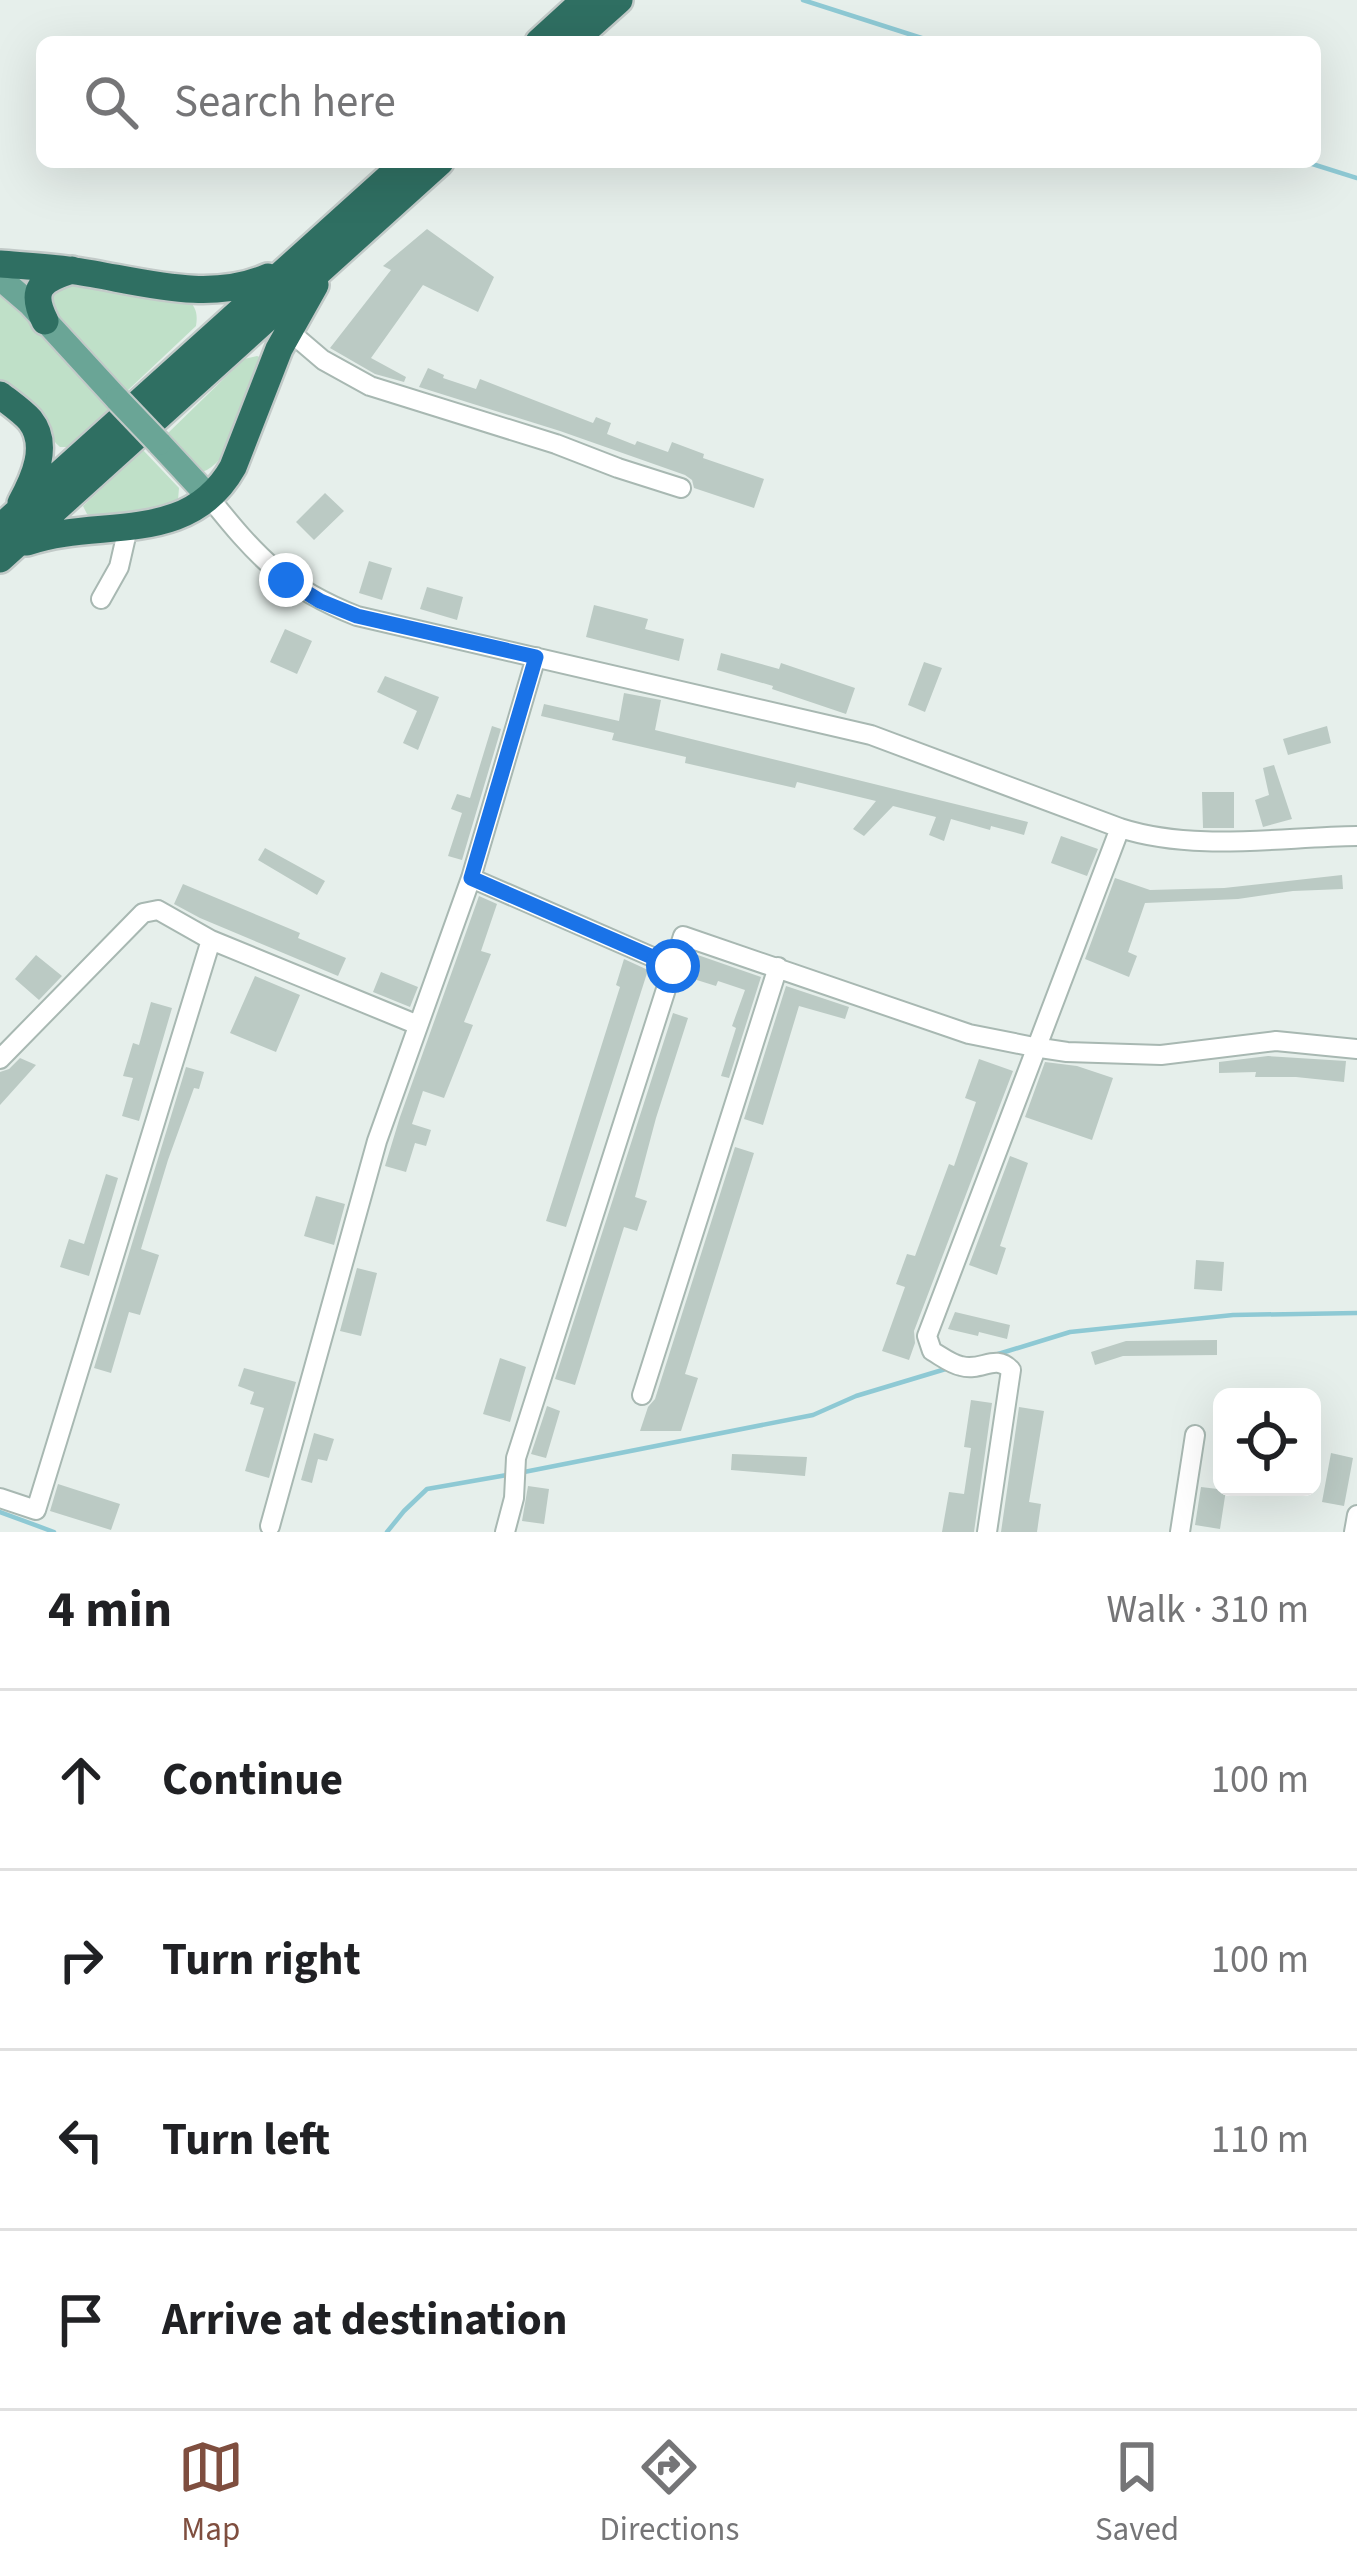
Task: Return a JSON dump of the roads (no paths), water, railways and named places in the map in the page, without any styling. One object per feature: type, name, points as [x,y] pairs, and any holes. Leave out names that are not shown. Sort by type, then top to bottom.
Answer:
[{"type":"highway","points":[[546,36],[585,0]]},
{"type":"highway","points":[[579,36],[619,0]]},
{"type":"highway","points":[[341,220],[370,168]]},
{"type":"highway","points":[[7,537],[399,168]]},
{"type":"highway","points":[[7,537],[433,168]]},
{"type":"highway","points":[[7,537],[128,528],[176,518],[208,496],[233,467],[279,349],[330,261]]},
{"type":"highway","points":[[0,264],[72,270],[170,287],[238,289],[289,268]]},
{"type":"highway","points":[[44,321],[36,304],[38,292],[52,277],[72,270]]},
{"type":"highway","points":[[0,395],[30,421],[39,442],[34,478],[7,537]]},
{"type":"main road","points":[[0,278],[208,496]]},
{"type":"street","points":[[289,331],[323,360],[370,386],[681,488]]},
{"type":"street","points":[[208,496],[264,562],[302,592],[357,616],[871,735],[1160,839],[1357,836]]},
{"type":"street","points":[[101,599],[119,567],[128,528]]},
{"type":"street","points":[[270,1526],[376,1141],[471,878],[536,657]]},
{"type":"street","points":[[987,1532],[1012,1370],[1001,1361],[962,1367],[932,1351],[927,1336],[1120,828]]},
{"type":"street","points":[[471,878],[673,966]]},
{"type":"street","points":[[0,1059],[143,913],[158,910],[211,940],[418,1025]]},
{"type":"street","points":[[505,1532],[514,1498],[516,1458],[682,936],[969,1034],[1034,1048],[1161,1055],[1276,1041],[1357,1048]]},
{"type":"street","points":[[0,1498],[36,1510],[211,940]]},
{"type":"street","points":[[642,1395],[778,967]]},
{"type":"street","points":[[1180,1532],[1195,1435]]},
{"type":"street","points":[[1354,1532],[1357,1515]]},
{"type":"waterway","points":[[803,0],[915,36]]},
{"type":"waterway","points":[[1321,167],[1357,178]]},
{"type":"waterway","points":[[995,1355],[1070,1332],[1233,1315],[1357,1313]]},
{"type":"waterway","points":[[519,1473],[813,1415],[856,1396],[949,1368]]},
{"type":"waterway","points":[[387,1532],[427,1489],[507,1475]]},
{"type":"waterway","points":[[0,1512],[54,1532]]}]
